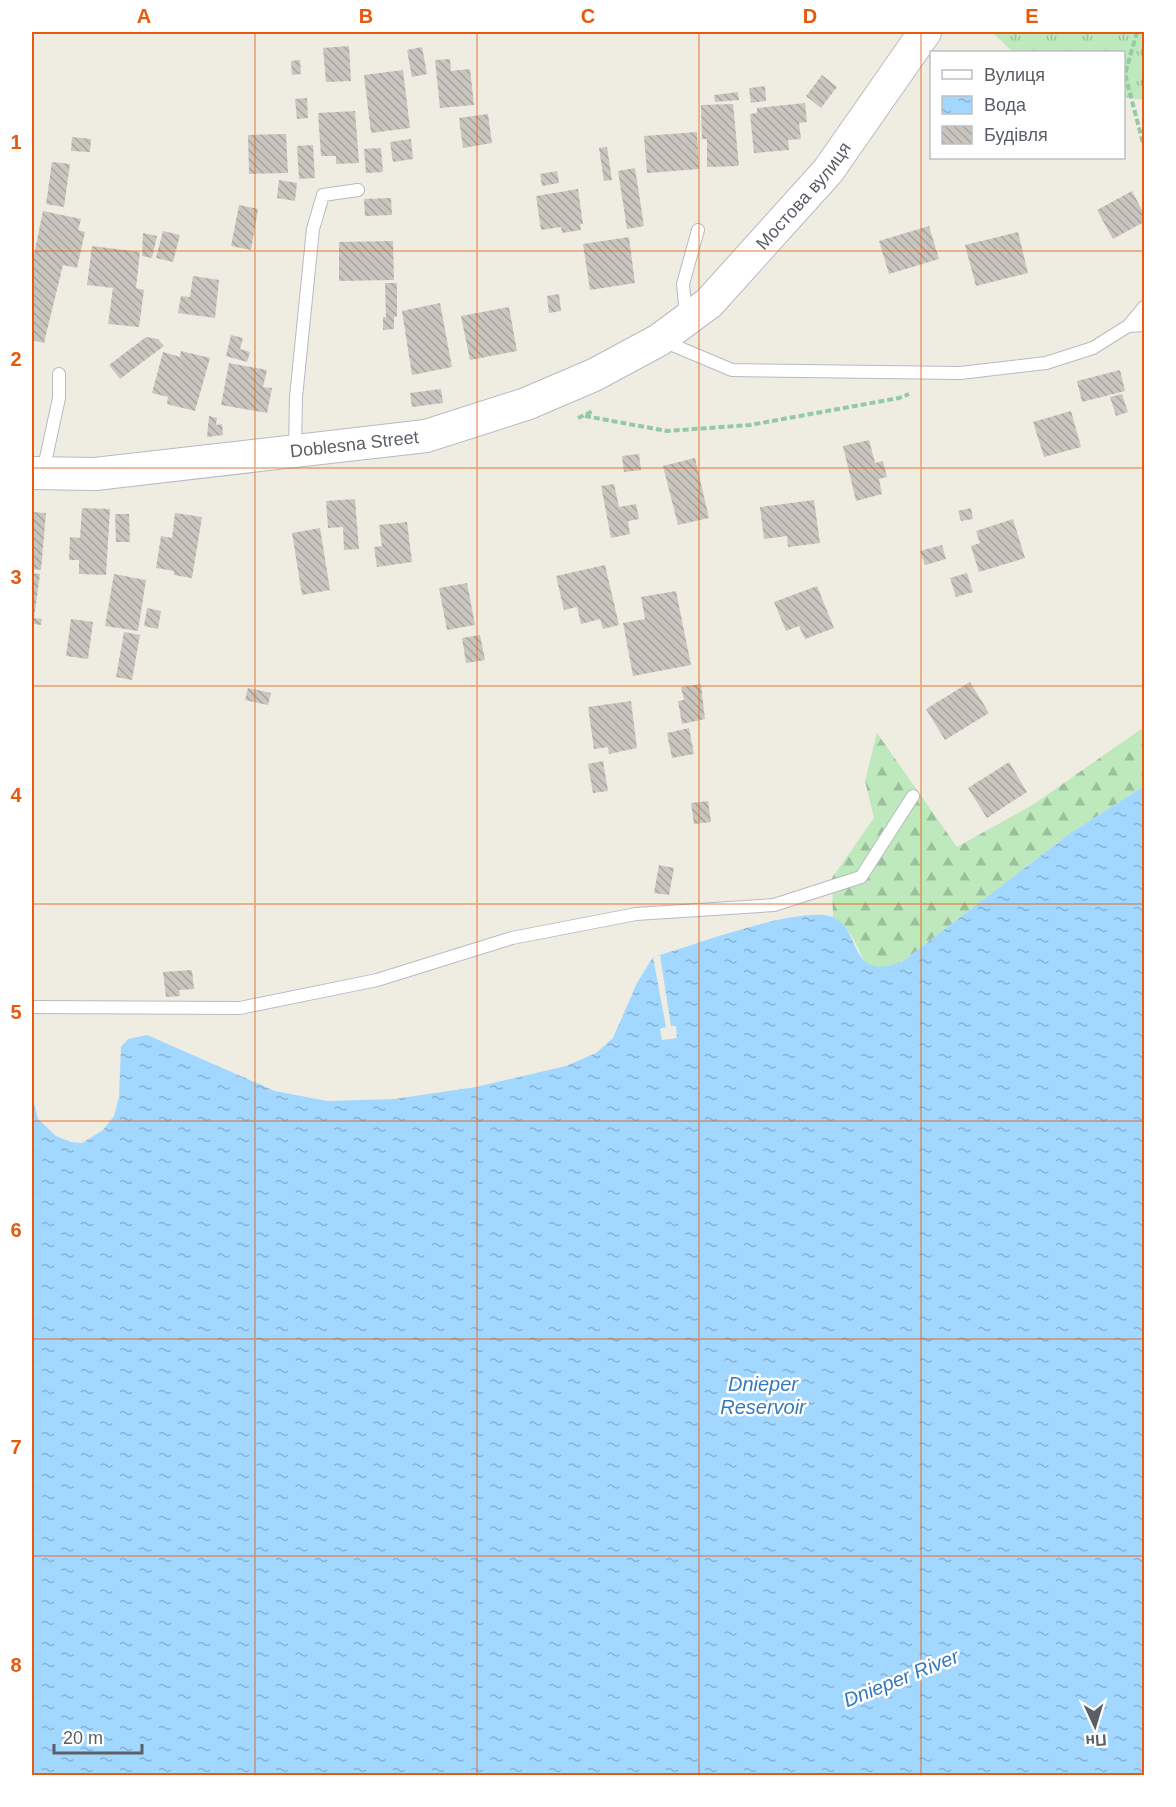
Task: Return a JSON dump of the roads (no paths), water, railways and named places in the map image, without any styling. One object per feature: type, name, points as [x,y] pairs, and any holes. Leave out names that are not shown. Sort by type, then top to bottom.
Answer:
[{"type":"street","name":"Мостова вулиця","points":[[659,340],[709,303],[828,171],[925,32]]},
{"type":"street","name":"Doblesna Street","points":[[37,473],[95,474],[426,436],[526,404],[594,375],[659,340]]},
{"type":"lane","points":[[295,451],[296,397],[313,230],[323,195],[358,190]]},
{"type":"lane","points":[[686,320],[683,284],[698,230]]},
{"type":"lane","points":[[659,340],[732,370],[817,373],[960,373],[1046,363],[1093,348],[1128,326],[1144,307]]},
{"type":"lane","points":[[1128,326],[1144,325]]},
{"type":"lane","points":[[37,473],[59,398],[59,374]]},
{"type":"lane","points":[[32,1007],[240,1008],[377,980],[512,939],[636,914],[774,904],[861,877],[913,796]]},
{"type":"water","name":"Dnieper Reservoir","points":[[1144,786],[1144,1775],[32,1775],[32,1095],[38,1119],[56,1136],[71,1142],[82,1143],[103,1130],[114,1116],[119,1097],[121,1047],[128,1039],[147,1035],[275,1091],[327,1101],[394,1099],[476,1087],[566,1066],[596,1053],[613,1038],[637,983],[653,957],[763,923],[807,915],[824,915],[837,919],[846,928],[863,959],[871,965],[884,966],[903,961],[1069,834]]},
{"type":"water label","name":"Dnieper River","points":[[901,1678]]}]
